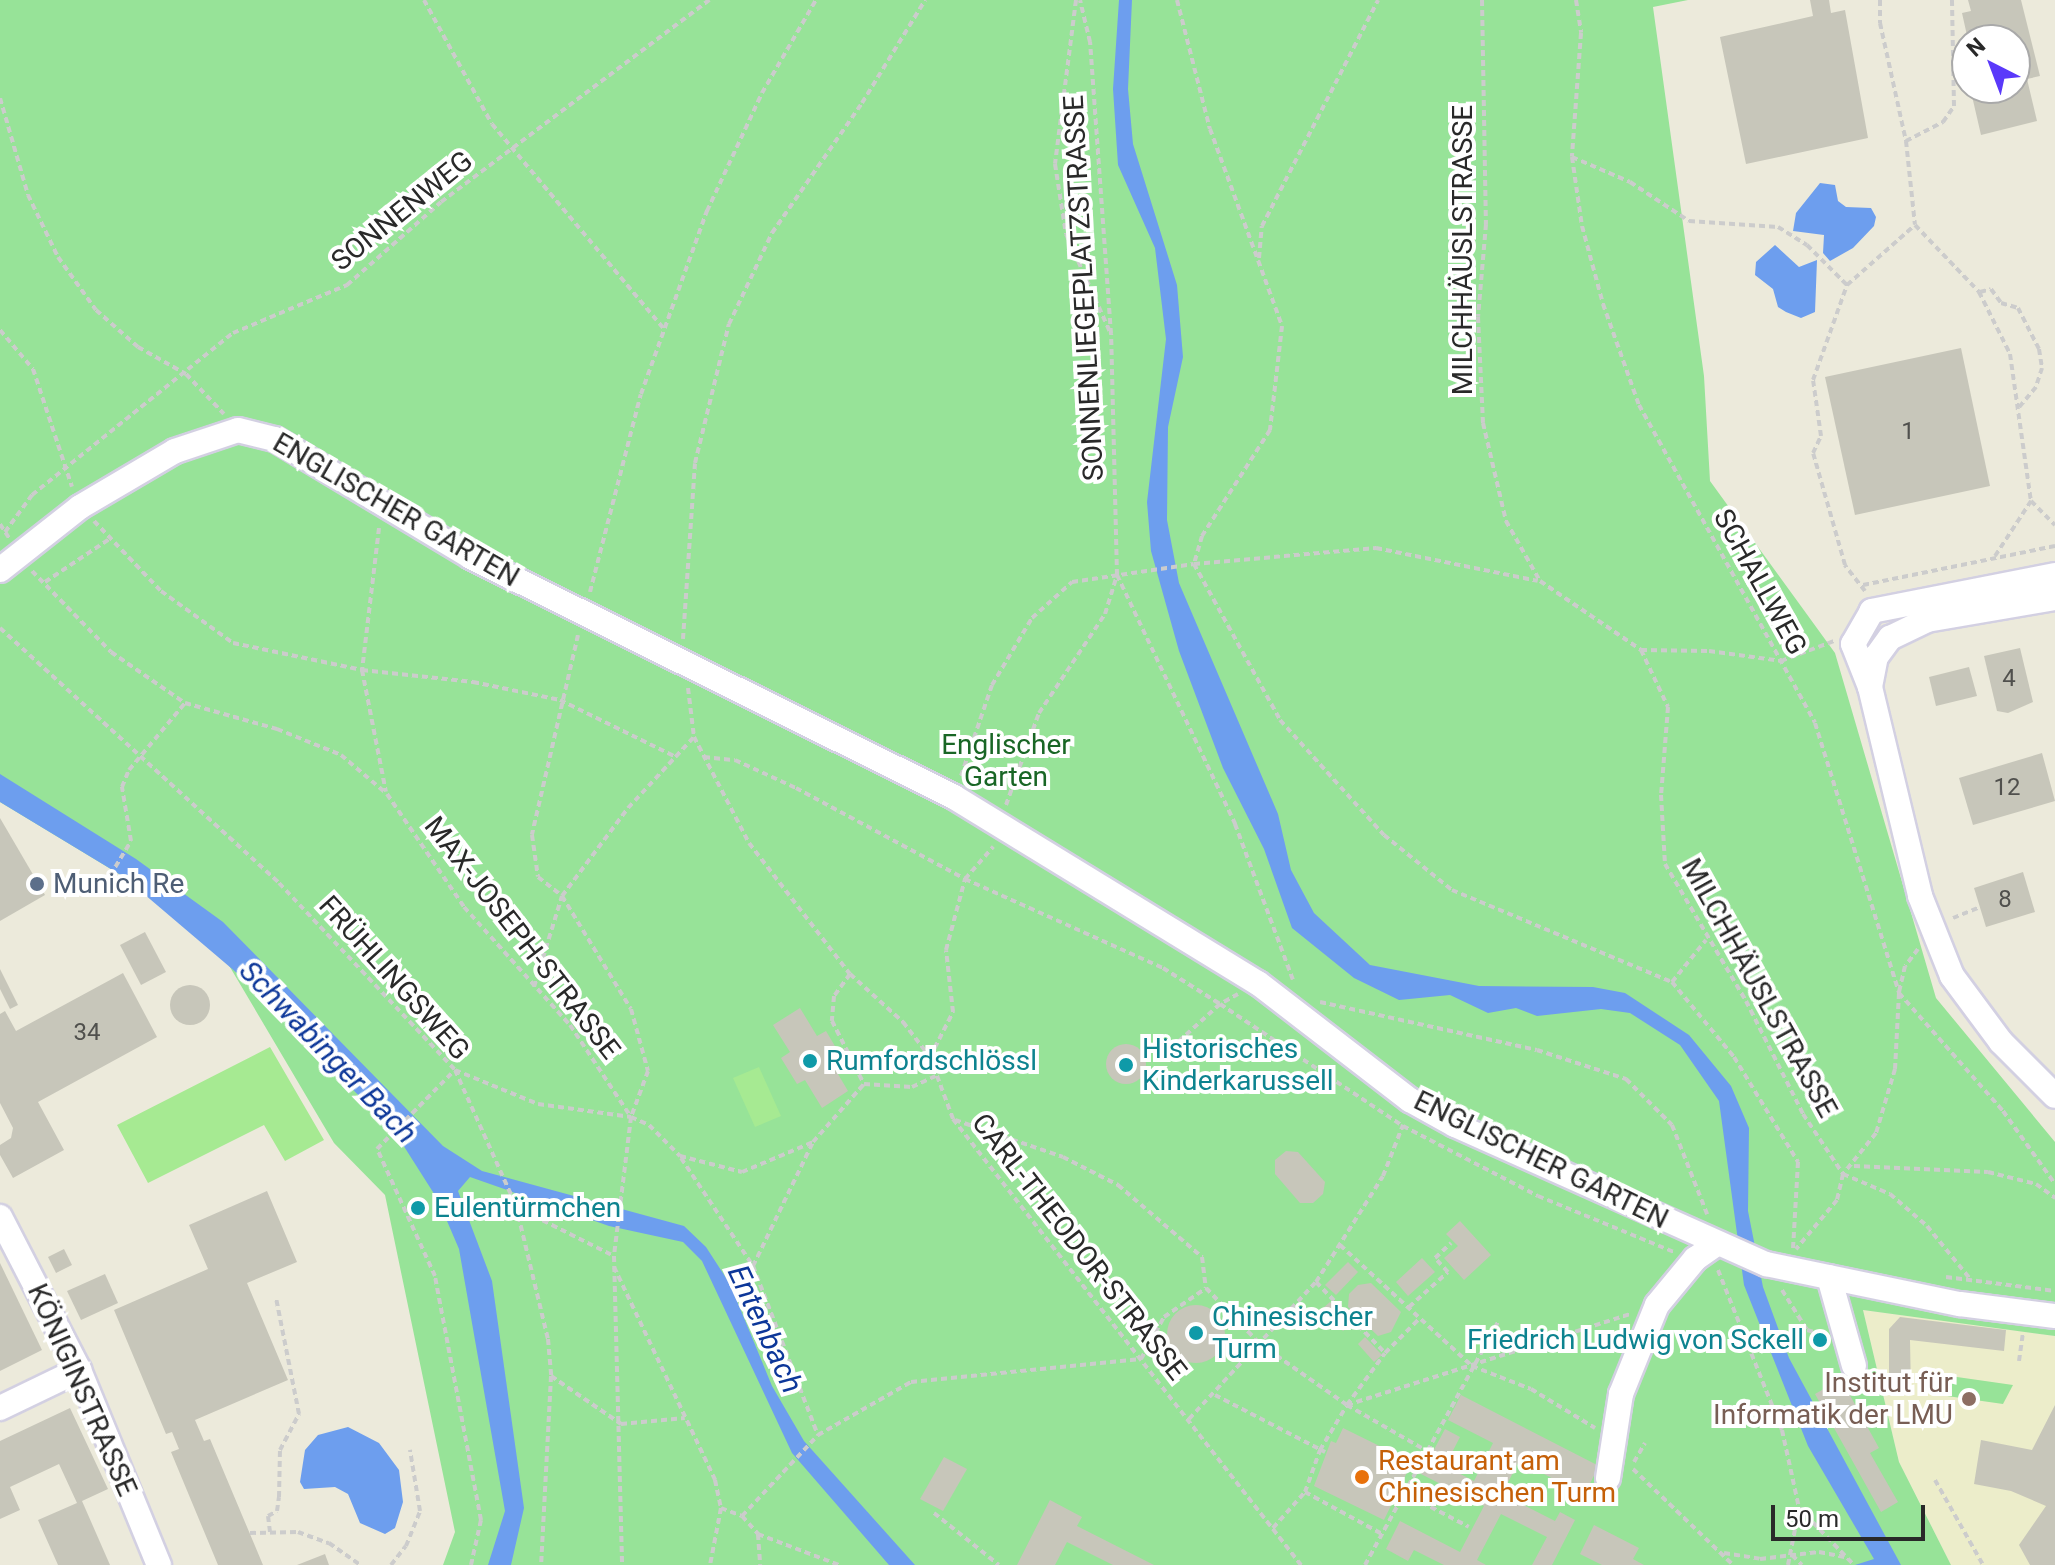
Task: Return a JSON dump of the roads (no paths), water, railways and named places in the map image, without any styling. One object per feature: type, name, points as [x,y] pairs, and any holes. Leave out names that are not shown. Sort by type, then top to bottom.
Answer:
[{"type":"street","name":"ENGLISCHER GARTEN","points":[[9,564],[80,507],[175,451],[238,430],[295,449],[383,506],[584,614],[954,797],[1258,983],[1410,1100],[1722,1248],[1829,1277]]},
{"type":"street","points":[[2055,575],[1872,611],[1853,644],[1870,687],[1942,923],[1952,976],[1981,1017],[2055,1096]]},
{"type":"street","points":[[1870,687],[1876,657],[1890,638],[1927,620],[2055,598]]},
{"type":"street","name":"KÖNIGINSTRASSE","points":[[0,1217],[79,1370],[159,1565]]},
{"type":"street","points":[[1608,1478],[1611,1439],[1621,1394],[1657,1305],[1695,1259],[1722,1248]]},
{"type":"street","points":[[1854,1366],[1829,1277],[2055,1316]]},
{"type":"street","points":[[0,1408],[79,1370]]},
{"type":"water","points":[[1119,0],[1132,0],[1128,89],[1133,144],[1177,285],[1183,357],[1168,427],[1167,520],[1179,583],[1278,814],[1291,870],[1314,913],[1370,965],[1479,986],[1593,987],[1625,993],[1689,1035],[1731,1086],[1749,1128],[1748,1211],[1763,1287],[1789,1358],[1901,1565],[1855,1565],[1874,1559],[1808,1446],[1744,1285],[1719,1101],[1680,1045],[1630,1013],[1601,1009],[1537,1016],[1516,1008],[1488,1013],[1450,995],[1399,1000],[1354,978],[1292,928],[1264,849],[1223,768],[1179,651],[1151,551],[1147,502],[1166,339],[1155,248],[1118,165],[1113,89]]},
{"type":"water","points":[[1820,183],[1835,185],[1838,201],[1846,207],[1871,208],[1876,217],[1874,226],[1853,248],[1830,261],[1823,253],[1824,235],[1793,231],[1796,213]]},
{"type":"water","points":[[1775,245],[1799,267],[1817,260],[1815,312],[1801,318],[1786,312],[1778,307],[1773,289],[1755,275],[1756,262]]},
{"type":"water","name":"Schwabinger Bach","points":[[0,774],[136,859],[223,922],[443,1146],[482,1171],[684,1226],[706,1247],[730,1284],[772,1386],[804,1441],[915,1565],[889,1565],[792,1453],[702,1261],[683,1242],[609,1226],[470,1177],[458,1191],[492,1281],[524,1508],[511,1565],[488,1565],[505,1511],[459,1249],[438,1200],[398,1137],[264,996],[124,877],[0,802]]},
{"type":"water","points":[[348,1427],[379,1443],[399,1470],[403,1502],[395,1528],[385,1534],[360,1523],[348,1494],[335,1487],[304,1489],[300,1482],[305,1450],[318,1435]]},
{"type":"place","name":"Munich Re","points":[[37,884]]},
{"type":"place","name":"Rumfordschlössl","points":[[810,1061]]},
{"type":"place","name":"Historisches Kinderkarussell","points":[[1126,1065]]},
{"type":"place","name":"Eulentürmchen","points":[[418,1208]]},
{"type":"place","name":"Chinesischer Turm","points":[[1196,1333]]},
{"type":"place","name":"Friedrich Ludwig von Sckell","points":[[1820,1340]]},
{"type":"place","name":"Institut für Informatik der LMU","points":[[1969,1399]]},
{"type":"place","name":"Restaurant am Chinesischen Turm","points":[[1362,1477]]},
{"type":"park label","name":"Englischer Garten","points":[[1006,761]]},
{"type":"water label","name":"Entenbach","points":[[765,1329]]}]
